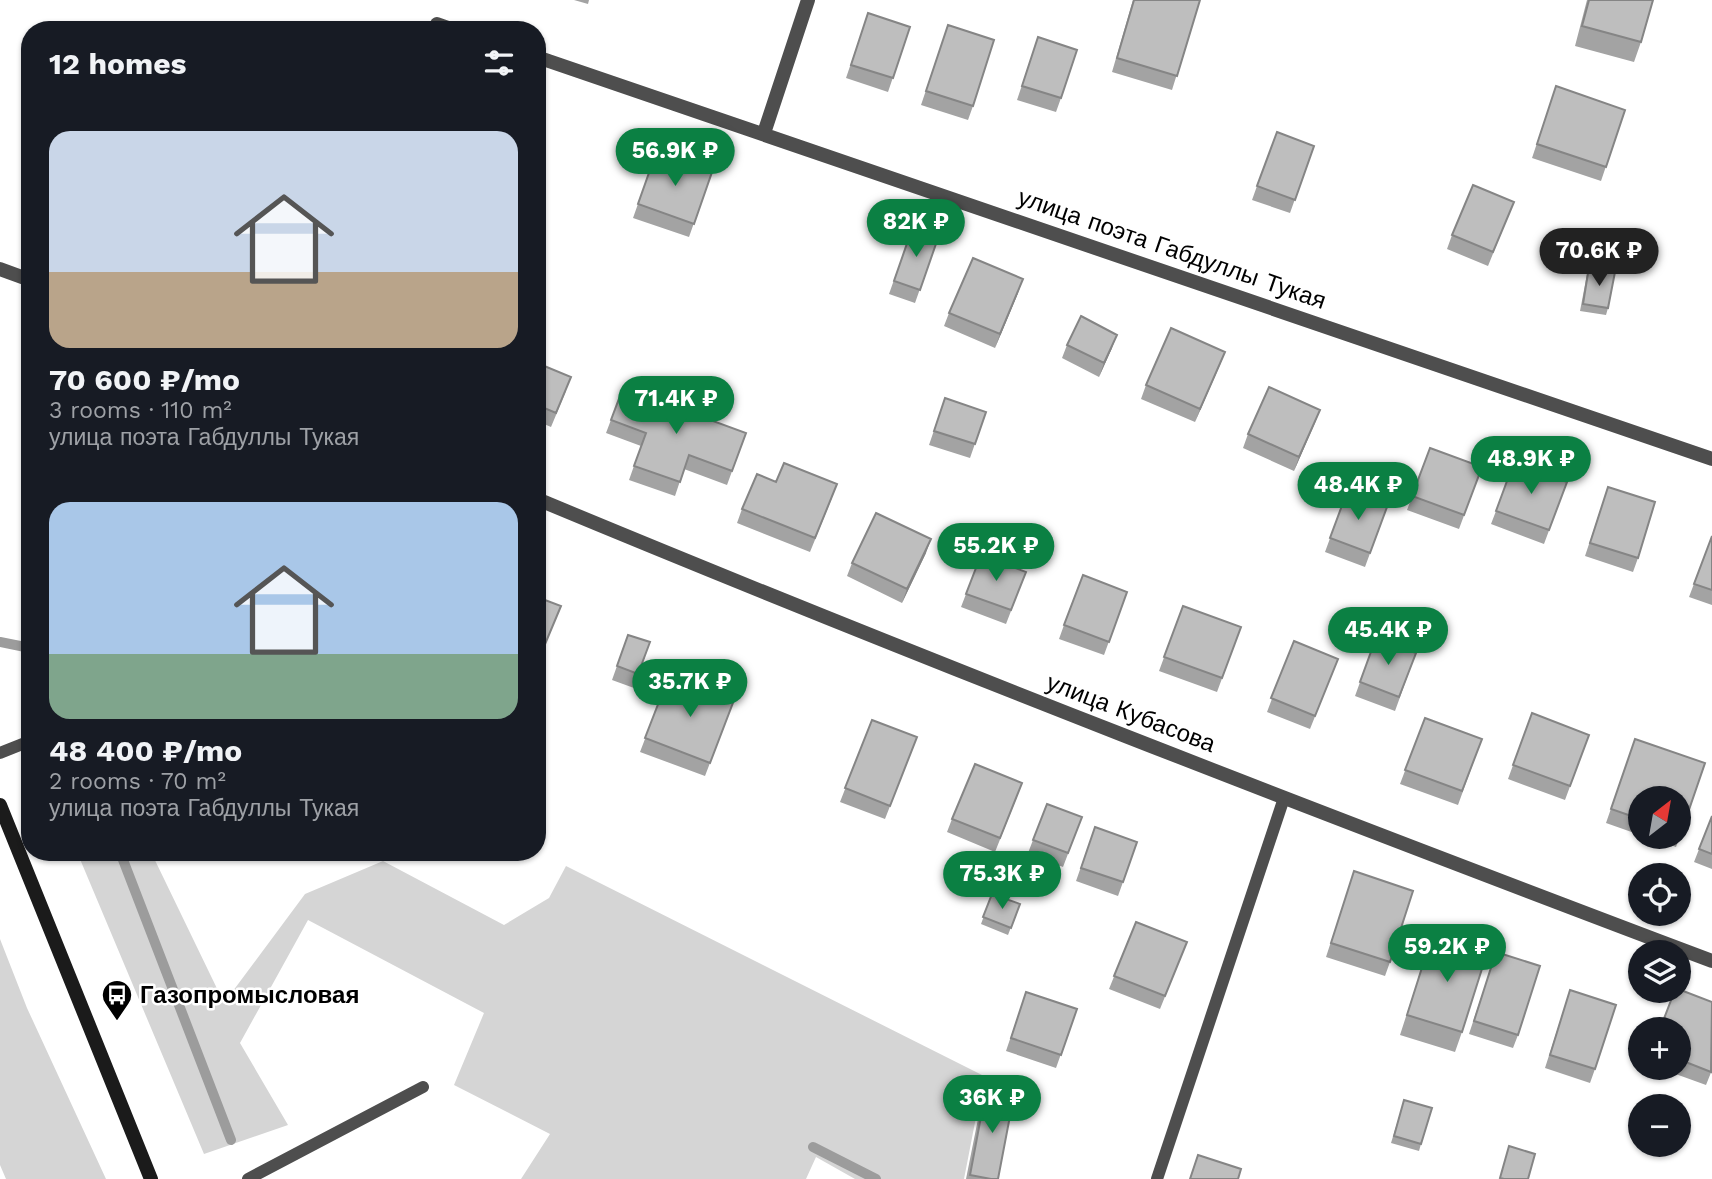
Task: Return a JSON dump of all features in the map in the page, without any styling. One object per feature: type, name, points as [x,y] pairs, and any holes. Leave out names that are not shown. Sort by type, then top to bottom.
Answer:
[{"type":"main road","points":[[0,805],[21,857]]},
{"type":"main road","points":[[22,861],[150,1179]]},
{"type":"street","points":[[764,133],[808,0]]},
{"type":"street","name":"улица поэта Габдуллы Тукая","points":[[546,60],[1712,459]]},
{"type":"street","points":[[0,269],[21,277]]},
{"type":"street","name":"улица Кубасова","points":[[546,503],[783,601],[1284,798],[1712,961]]},
{"type":"lane","points":[[0,753],[21,745]]},
{"type":"lane","points":[[1157,1179],[1284,798]]},
{"type":"lane","points":[[248,1179],[422,1087]]},
{"type":"shaded area","points":[[81,861],[155,861],[224,1003],[305,894],[383,861],[504,925],[549,898],[566,866],[984,1076],[964,1179],[855,1179],[816,1157],[806,1179],[521,1179],[550,1134],[454,1085],[484,1013],[308,920],[240,1043],[288,1125],[204,1154]]},
{"type":"shaded area","points":[[0,939],[27,1008],[106,1179],[6,1179],[0,1165]]},
{"type":"building","points":[[1134,0],[1200,0],[1177,76],[1117,58]]},
{"type":"building","points":[[1589,0],[1653,0],[1641,42],[1582,26]]},
{"type":"building","points":[[868,13],[910,27],[893,78],[851,65]]},
{"type":"building","points":[[948,25],[994,40],[973,106],[926,91]]},
{"type":"building","points":[[1038,37],[1077,50],[1061,98],[1022,86]]},
{"type":"building","points":[[1556,86],[1625,110],[1606,167],[1537,144]]},
{"type":"building","points":[[1277,132],[1314,146],[1295,200],[1257,186]]},
{"type":"building","points":[[656,153],[712,172],[694,224],[638,204]]},
{"type":"building","points":[[1473,185],[1514,202],[1493,252],[1452,235]]},
{"type":"building","points":[[912,229],[938,238],[920,290],[894,281]]},
{"type":"building","points":[[973,258],[1023,279],[1000,334],[949,313]]},
{"type":"building","points":[[1589,267],[1615,272],[1608,308],[1583,304]]},
{"type":"building","points":[[1081,316],[1117,335],[1104,363],[1067,345]]},
{"type":"building","points":[[1171,328],[1225,352],[1200,409],[1146,385]]},
{"type":"building","points":[[546,367],[571,377],[556,413],[546,409]]},
{"type":"building","points":[[1269,387],[1320,410],[1299,457],[1248,434]]},
{"type":"building","points":[[623,388],[746,433],[732,471],[689,455],[680,482],[634,466],[646,433],[611,420]]},
{"type":"building","points":[[945,398],[986,412],[975,444],[934,431]]},
{"type":"building","points":[[1430,448],[1482,467],[1464,515],[1412,496]]},
{"type":"building","points":[[1514,462],[1567,482],[1549,530],[1496,511]]},
{"type":"building","points":[[784,463],[837,484],[815,538],[742,509],[757,474],[776,482]]},
{"type":"building","points":[[1608,487],[1655,502],[1638,558],[1590,543]]},
{"type":"building","points":[[1347,492],[1387,507],[1370,553],[1330,538]]},
{"type":"building","points":[[876,513],[931,539],[907,589],[852,563]]},
{"type":"building","points":[[1712,536],[1712,590],[1694,584]]},
{"type":"building","points":[[981,555],[1026,572],[1011,610],[966,594]]},
{"type":"building","points":[[1083,575],[1127,592],[1109,642],[1064,625]]},
{"type":"building","points":[[546,600],[561,606],[546,642]]},
{"type":"building","points":[[1183,606],[1241,627],[1222,678],[1164,657]]},
{"type":"building","points":[[628,635],[650,642],[638,674],[617,666]]},
{"type":"building","points":[[1376,638],[1416,653],[1399,697],[1360,682]]},
{"type":"building","points":[[1294,641],[1338,659],[1315,716],[1271,698]]},
{"type":"building","points":[[669,676],[734,700],[710,763],[645,738]]},
{"type":"building","points":[[1532,713],[1589,735],[1570,786],[1513,765]]},
{"type":"building","points":[[1425,718],[1482,739],[1462,791],[1405,770]]},
{"type":"building","points":[[872,720],[917,737],[890,806],[845,788]]},
{"type":"building","points":[[1635,739],[1705,763],[1691,804],[1691,786],[1628,786],[1628,815],[1611,809]]},
{"type":"building","points":[[975,764],[1022,783],[1000,838],[952,819]]},
{"type":"building","points":[[1047,804],[1082,817],[1068,853],[1033,840]]},
{"type":"building","points":[[1712,816],[1712,854],[1699,849]]},
{"type":"building","points":[[1095,827],[1137,842],[1123,882],[1081,868]]},
{"type":"building","points":[[1354,871],[1413,891],[1390,962],[1331,943]]},
{"type":"building","points":[[992,894],[1020,904],[1011,928],[983,917]]},
{"type":"building","points":[[1136,922],[1187,942],[1165,996],[1114,976]]},
{"type":"building","points":[[1432,936],[1487,953],[1462,1032],[1407,1015]]},
{"type":"building","points":[[1496,952],[1540,966],[1518,1035],[1474,1021]]},
{"type":"building","points":[[1570,990],[1616,1005],[1595,1069],[1550,1055]]},
{"type":"building","points":[[1026,992],[1077,1009],[1061,1055],[1011,1038]]},
{"type":"building","points":[[1691,994],[1712,1002],[1711,1072],[1691,1064],[1691,1017],[1665,1017],[1670,1003],[1691,1003]]},
{"type":"building","points":[[986,1090],[1014,1095],[998,1179],[970,1175]]},
{"type":"building","points":[[1404,1100],[1432,1108],[1421,1144],[1394,1136]]},
{"type":"building","points":[[1509,1146],[1535,1154],[1528,1179],[1500,1178]]},
{"type":"building","points":[[1198,1155],[1241,1169],[1238,1179],[1190,1179]]},
{"type":"waterway","points":[[0,642],[21,646]]},
{"type":"waterway","points":[[123,861],[231,1140]]},
{"type":"waterway","points":[[813,1147],[876,1179]]},
{"type":"place","name":"Газопромысловая","points":[[117,1022]]}]
